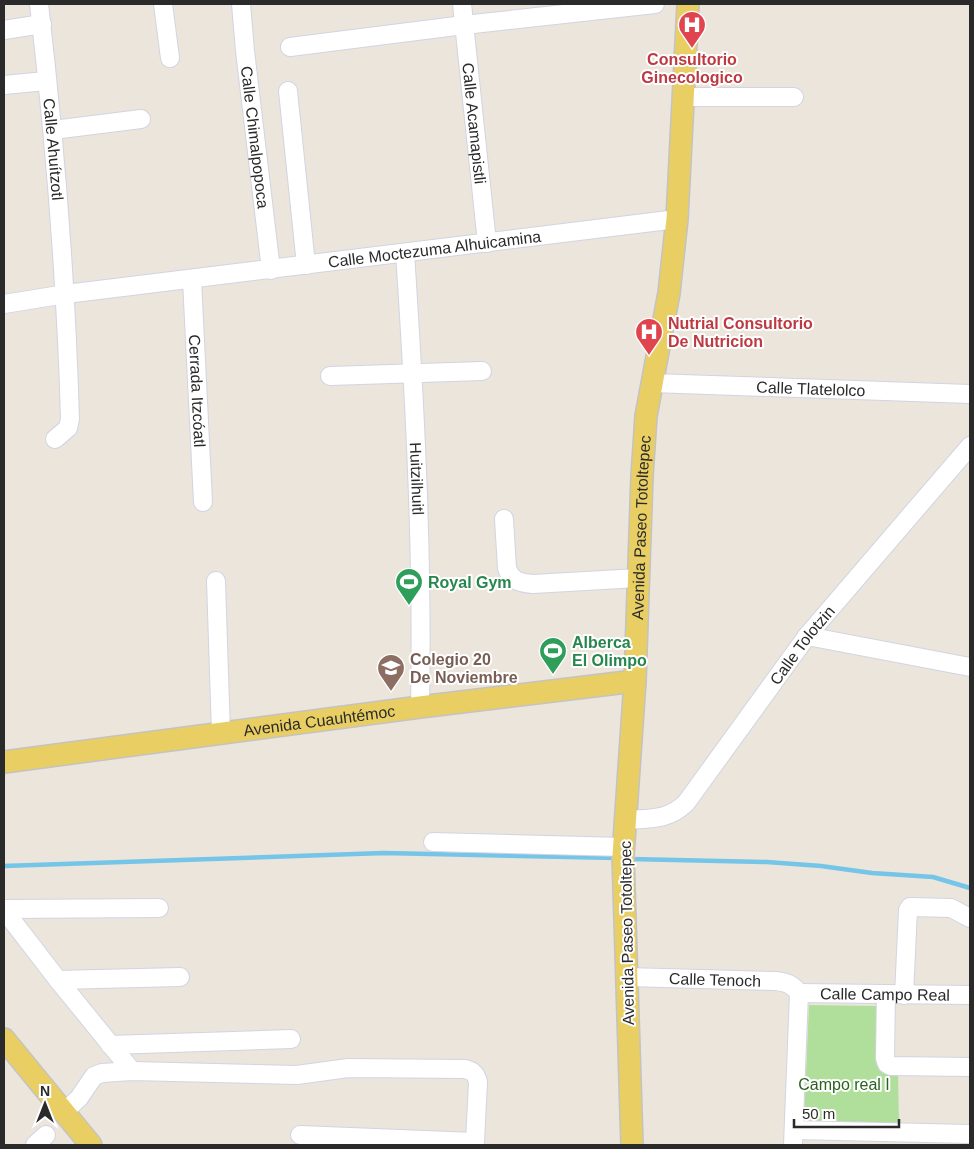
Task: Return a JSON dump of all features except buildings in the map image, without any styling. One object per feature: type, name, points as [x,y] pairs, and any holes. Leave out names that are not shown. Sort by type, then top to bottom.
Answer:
[{"type":"main road","name":"Avenida Paseo Totoltepec","points":[[632,1145],[624,855],[635,681],[642,476],[646,416],[669,293],[677,219],[688,4]]},
{"type":"main road","name":"Avenida Cuauhtémoc","points":[[4,762],[420,707],[635,681]]},
{"type":"main road","points":[[4,1039],[91,1145]]},
{"type":"street","name":"Calle Ahuítzotl","points":[[39,4],[53,130],[66,294],[70,419],[68,428],[55,439]]},
{"type":"street","points":[[163,4],[170,58]]},
{"type":"street","name":"Calle Chimalpopoca","points":[[241,4],[270,270]]},
{"type":"street","name":"Calle Acamapistli","points":[[462,4],[487,243]]},
{"type":"street","points":[[290,47],[655,4]]},
{"type":"street","points":[[4,30],[42,24]]},
{"type":"street","points":[[4,85],[46,80]]},
{"type":"street","points":[[288,91],[306,265]]},
{"type":"street","points":[[683,97],[794,97]]},
{"type":"street","points":[[53,130],[141,119]]},
{"type":"street","name":"Calle Moctezuma Alhuicamina","points":[[4,304],[66,294],[677,219]]},
{"type":"street","name":"Huitzilhuitl","points":[[406,253],[413,373],[421,589],[420,707]]},
{"type":"street","name":"Cerrada Itzcóatl","points":[[192,280],[203,502]]},
{"type":"street","points":[[330,376],[482,371]]},
{"type":"street","name":"Calle Tlatelolco","points":[[652,383],[970,394]]},
{"type":"street","name":"Calle Tolotzin","points":[[626,820],[664,817],[675,813],[686,803],[807,636],[942,481],[970,446]]},
{"type":"street","points":[[504,519],[507,568],[509,576],[518,583],[533,584],[638,578]]},
{"type":"street","points":[[216,581],[221,733]]},
{"type":"street","points":[[807,636],[970,667]]},
{"type":"street","points":[[432,842],[624,855]]},
{"type":"street","points":[[904,995],[908,910],[910,907],[951,908],[970,918]]},
{"type":"street","points":[[4,909],[159,908]]},
{"type":"street","points":[[4,909],[58,980],[132,1071]]},
{"type":"street","points":[[58,980],[180,977]]},
{"type":"street","name":"Calle Tenoch","points":[[626,977],[775,981],[785,982],[794,987],[799,993]]},
{"type":"street","points":[[799,993],[794,1137],[970,1134]]},
{"type":"street","name":"Calle Campo Real","points":[[799,993],[970,995]]},
{"type":"street","points":[[886,995],[885,1058],[887,1064],[891,1066],[970,1067]]},
{"type":"street","points":[[110,1045],[291,1039]]},
{"type":"street","points":[[64,1112],[80,1098],[94,1076],[132,1071],[297,1075],[348,1068],[464,1069],[471,1070],[476,1075],[478,1082],[473,1143],[300,1135]]},
{"type":"green space","name":"Campo real I","points":[[809,1005],[877,1006],[876,1064],[884,1072],[898,1074],[899,1124],[804,1122]]},
{"type":"waterway","points":[[4,866],[384,853],[617,858]]},
{"type":"waterway","points":[[630,859],[767,862],[821,866],[872,873],[933,877],[970,888]]},
{"type":"place","name":"Consultorio Ginecologico","points":[[692,49]]},
{"type":"place","name":"Nutrial Consultorio De Nutricion","points":[[649,356]]},
{"type":"place","name":"Royal Gym","points":[[409,606]]},
{"type":"place","name":"Alberca El Olimpo","points":[[553,675]]},
{"type":"place","name":"Colegio 20 De Noviembre","points":[[391,692]]}]
